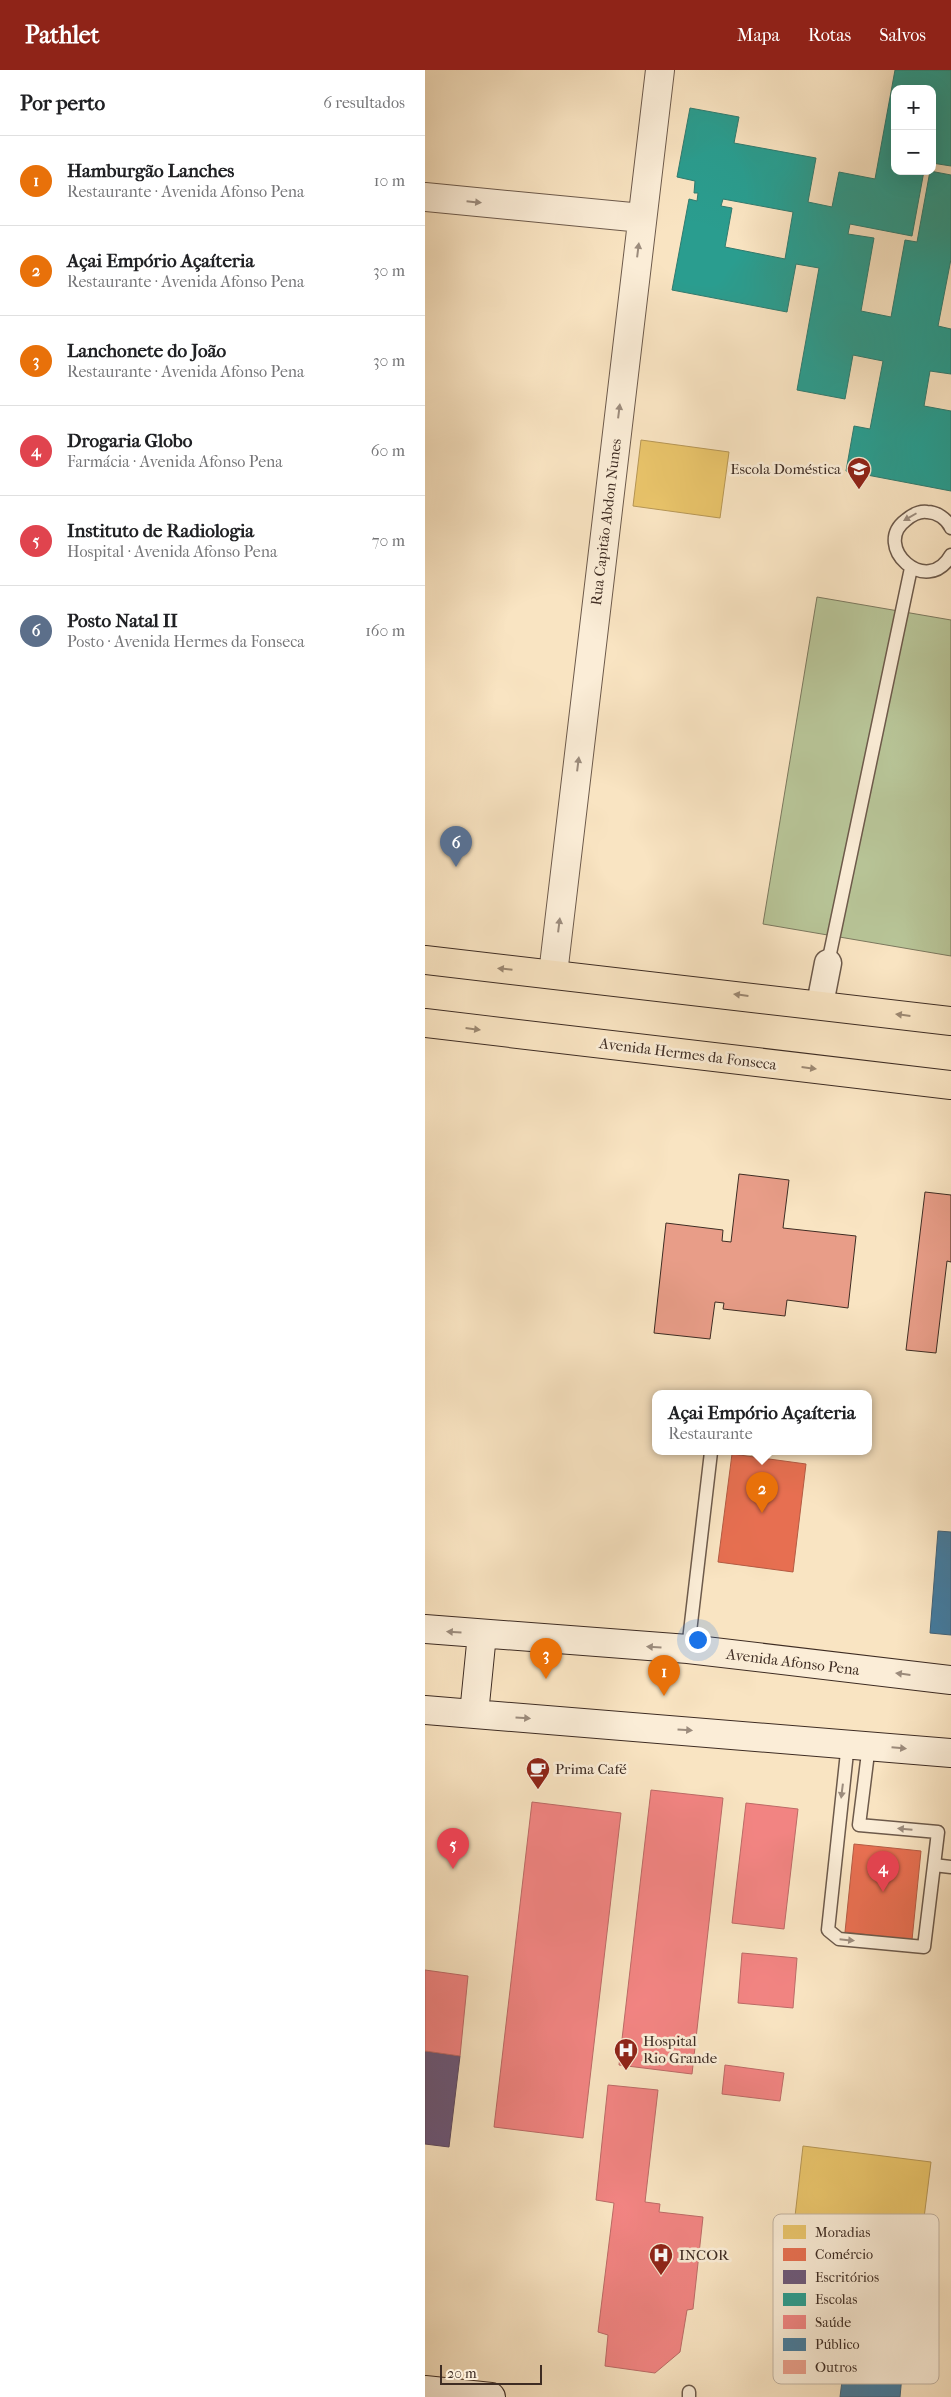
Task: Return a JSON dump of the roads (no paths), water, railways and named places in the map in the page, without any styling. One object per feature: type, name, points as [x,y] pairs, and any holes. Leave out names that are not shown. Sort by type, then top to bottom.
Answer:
[{"type":"main road","name":"Rua Capitão Abdon Nunes","points":[[553,974],[659,70]]},
{"type":"main road","points":[[425,197],[642,218]]},
{"type":"main road","points":[[425,960],[820,1004],[951,1021]]},
{"type":"main road","name":"Avenida Hermes da Fonseca","points":[[425,1023],[951,1085]]},
{"type":"main road","name":"Avenida Afonso Pena","points":[[425,1630],[687,1649],[951,1680]]},
{"type":"main road","points":[[474,1714],[482,1634]]},
{"type":"main road","points":[[425,1710],[951,1753]]},
{"type":"main road","points":[[425,2390],[491,2397]]},
{"type":"street","points":[[820,1004],[828,963]]},
{"type":"lane","points":[[951,528],[939,515],[926,511],[913,514],[903,522],[896,534],[895,547],[901,560],[911,568],[924,572],[937,569],[948,561],[951,556]]},
{"type":"lane","points":[[828,963],[911,568]]},
{"type":"lane","points":[[687,1649],[711,1455]]},
{"type":"lane","points":[[858,1744],[828,1930],[839,1939],[924,1947],[938,1832]]},
{"type":"lane","points":[[858,1744],[859,1825],[951,1834]]},
{"type":"lane","points":[[934,1865],[951,1867]]},
{"type":"place","name":"Escola Doméstica","points":[[859,490]]},
{"type":"place","name":"Posto Natal II","points":[[456,867]]},
{"type":"place","name":"Açai Empório Açaíteria","points":[[762,1513]]},
{"type":"place","name":"Lanchonete do João","points":[[546,1679]]},
{"type":"place","name":"Hamburgão Lanches","points":[[664,1696]]},
{"type":"place","name":"Prima Café","points":[[538,1790]]},
{"type":"place","name":"Instituto de Radiologia","points":[[453,1869]]},
{"type":"place","name":"Drogaria Globo","points":[[883,1892]]},
{"type":"place","name":"Hospital Rio Grande","points":[[626,2071]]},
{"type":"place","name":"INCOR","points":[[661,2276]]}]
